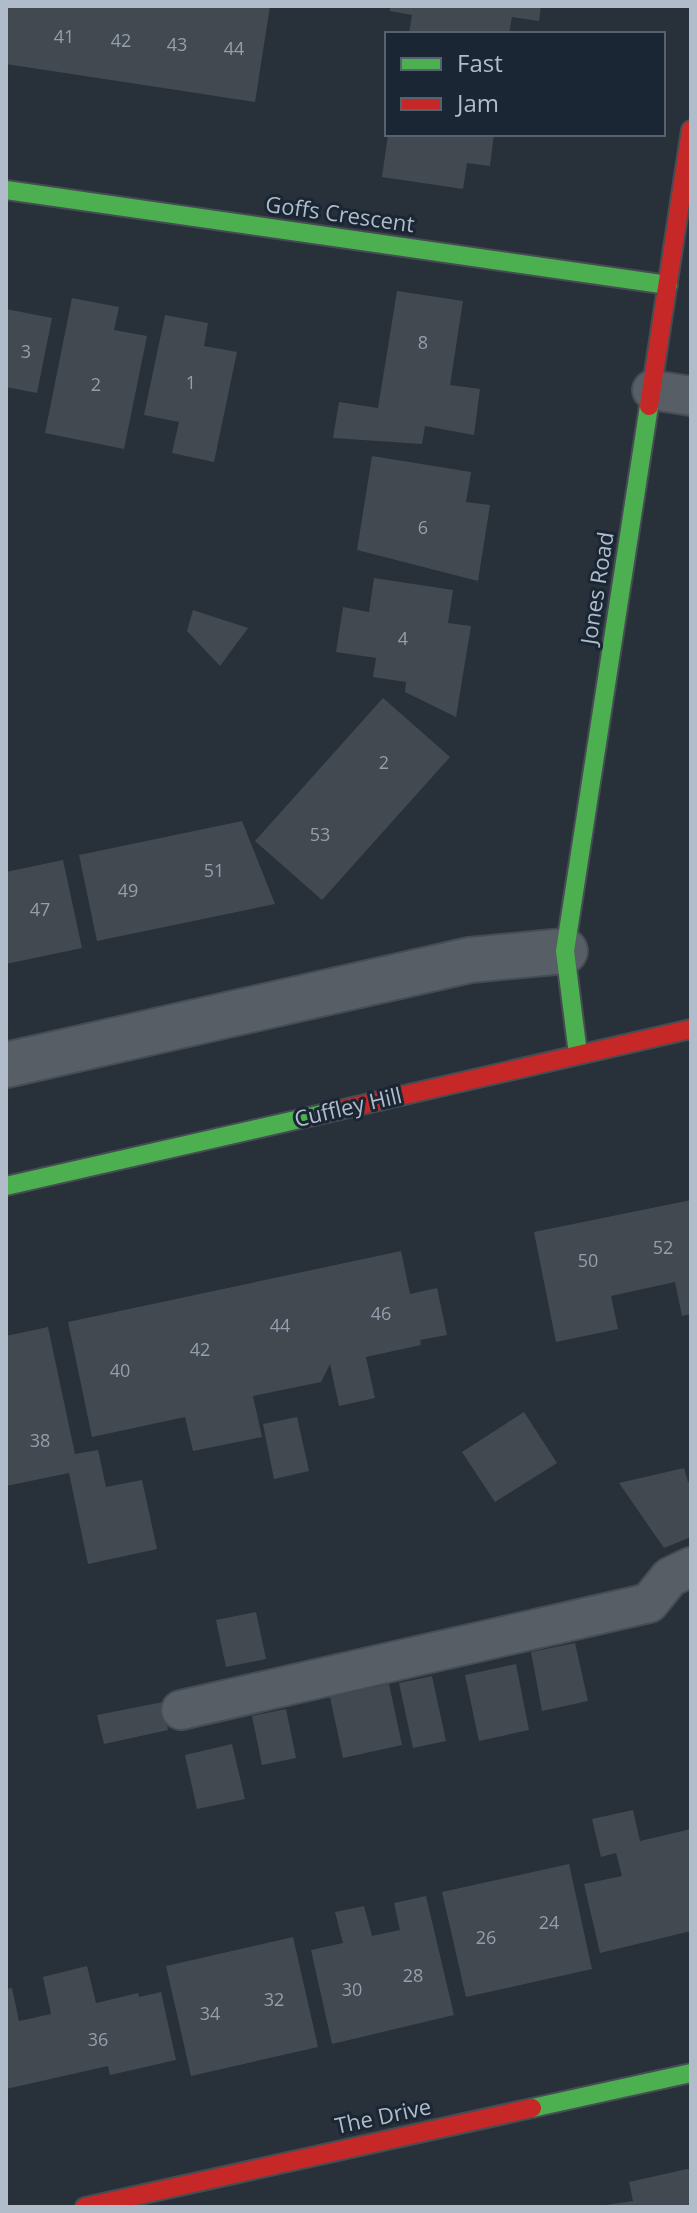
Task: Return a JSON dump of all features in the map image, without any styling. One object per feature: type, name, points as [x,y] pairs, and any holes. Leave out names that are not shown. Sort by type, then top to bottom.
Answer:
[{"type":"street","name":"Jones Road","points":[[578,1054],[565,951],[691,130]]},
{"type":"street","name":"Goffs Crescent","points":[[6,190],[668,285]]},
{"type":"street","points":[[6,1065],[470,960],[565,951]]},
{"type":"street","name":"Cuffley Hill","points":[[6,1186],[691,1029]]},
{"type":"street","name":"The Drive","points":[[85,2207],[691,2073]]},
{"type":"lane","points":[[652,390],[691,396]]},
{"type":"lane","points":[[181,1710],[649,1603],[670,1577],[691,1567]]},
{"type":"building","points":[[6,6],[270,6],[255,102],[6,64]]},
{"type":"building","points":[[390,6],[541,6],[539,21],[512,17],[509,32],[409,32],[412,15],[390,11]]},
{"type":"building","points":[[388,136],[494,136],[490,166],[467,163],[463,189],[382,177]]},
{"type":"building","points":[[397,291],[463,301],[450,385],[480,389],[474,435],[425,426],[422,444],[333,438],[339,402],[378,408]]},
{"type":"building","points":[[72,298],[119,307],[114,330],[147,336],[124,449],[45,433]]},
{"type":"building","points":[[6,309],[52,318],[37,393],[6,387]]},
{"type":"building","points":[[165,315],[208,323],[204,346],[237,352],[214,462],[172,453],[179,422],[144,415]]},
{"type":"building","points":[[372,456],[471,472],[466,502],[490,505],[478,581],[357,550]]},
{"type":"building","points":[[374,578],[453,590],[448,623],[471,626],[456,717],[405,692],[406,682],[373,677],[376,658],[336,652],[343,607],[369,612]]},
{"type":"building","points":[[193,610],[248,628],[220,666],[187,631]]},
{"type":"building","points":[[383,698],[450,757],[322,900],[255,841]]},
{"type":"building","points":[[242,821],[275,904],[97,941],[79,855]]},
{"type":"building","points":[[63,860],[82,948],[6,964],[6,872]]},
{"type":"building","points":[[691,1200],[691,1314],[682,1316],[675,1282],[611,1296],[618,1329],[556,1342],[534,1232]]},
{"type":"building","points":[[401,1251],[410,1294],[437,1288],[447,1335],[420,1340],[421,1345],[366,1357],[375,1398],[339,1406],[330,1364],[321,1382],[253,1396],[262,1437],[193,1451],[185,1417],[92,1437],[68,1322]]},
{"type":"building","points":[[48,1327],[75,1454],[98,1450],[106,1487],[142,1480],[157,1549],[88,1564],[69,1473],[6,1486],[6,1336]]},
{"type":"building","points":[[524,1412],[557,1463],[495,1502],[462,1452]]},
{"type":"building","points":[[297,1417],[309,1471],[274,1479],[263,1424]]},
{"type":"building","points":[[684,1468],[688,1482],[691,1482],[691,1537],[664,1548],[619,1483]]},
{"type":"building","points":[[256,1612],[266,1659],[226,1667],[216,1620]]},
{"type":"building","points":[[575,1643],[588,1701],[542,1711],[531,1652]]},
{"type":"building","points":[[516,1664],[529,1730],[479,1741],[465,1675]]},
{"type":"building","points":[[432,1676],[446,1741],[413,1748],[399,1683]]},
{"type":"building","points":[[389,1684],[402,1745],[343,1758],[330,1697]]},
{"type":"building","points":[[163,1702],[168,1730],[104,1744],[97,1715]]},
{"type":"building","points":[[286,1709],[296,1758],[262,1765],[252,1716]]},
{"type":"building","points":[[232,1744],[245,1799],[197,1809],[185,1755]]},
{"type":"building","points":[[633,1810],[640,1841],[691,1829],[691,1931],[600,1953],[584,1884],[622,1876],[616,1853],[601,1857],[592,1819]]},
{"type":"building","points":[[569,1864],[592,1969],[466,1997],[442,1892]]},
{"type":"building","points":[[426,1896],[454,2015],[332,2044],[311,1950],[343,1943],[335,1912],[364,1906],[372,1936],[400,1930],[394,1903]]},
{"type":"building","points":[[293,1937],[318,2047],[191,2076],[166,1966]]},
{"type":"building","points":[[87,1966],[96,2003],[138,1993],[139,1997],[161,1992],[176,2060],[110,2075],[108,2066],[6,2089],[6,1989],[12,1988],[19,2021],[51,2014],[43,1977]]},
{"type":"building","points":[[691,2170],[691,2207],[606,2207],[633,2201],[629,2182]]},
{"type":"traffic: fast","points":[[6,190],[668,285]]},
{"type":"traffic: fast","points":[[578,1054],[565,951],[649,406]]},
{"type":"traffic: fast","points":[[6,1186],[335,1111]]},
{"type":"traffic: fast","points":[[532,2108],[691,2073]]},
{"type":"traffic: jam","points":[[649,406],[691,130]]},
{"type":"traffic: jam","points":[[335,1111],[691,1029]]},
{"type":"traffic: jam","points":[[85,2207],[532,2108]]}]
